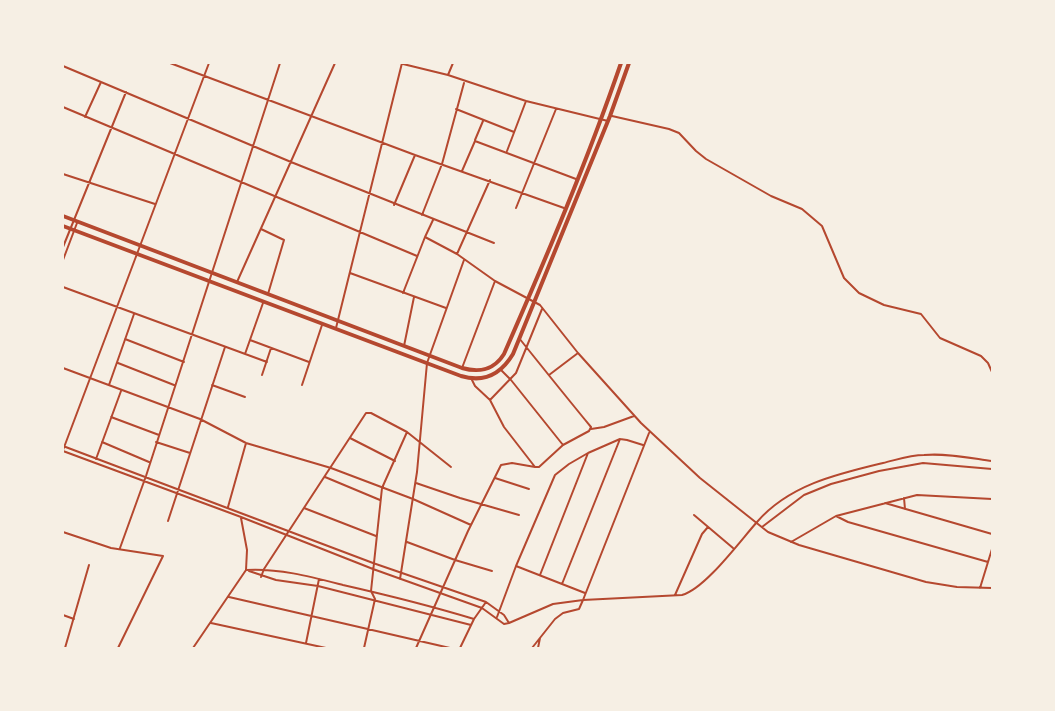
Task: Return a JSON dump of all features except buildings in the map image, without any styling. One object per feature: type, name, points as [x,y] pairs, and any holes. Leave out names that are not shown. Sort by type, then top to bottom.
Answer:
[{"type":"main road","points":[[63,216],[462,368],[482,371],[499,362],[506,349],[566,209],[602,119],[621,63]]},
{"type":"main road","points":[[63,226],[427,363],[471,378],[485,378],[501,370],[519,338],[609,118],[629,63]]},
{"type":"main road","points":[[612,89],[619,91]]},
{"type":"main road","points":[[246,295],[249,287]]},
{"type":"street","points":[[170,63],[383,144],[490,180],[566,209]]},
{"type":"street","points":[[63,448],[209,63]]},
{"type":"street","points":[[120,548],[146,476],[174,385],[184,362],[280,63]]},
{"type":"street","points":[[237,282],[335,63]]},
{"type":"street","points":[[336,328],[402,63],[556,109],[602,119],[609,118],[669,129],[679,133],[706,159],[771,196],[802,208],[822,226],[844,278],[859,293],[884,305],[921,314],[940,338],[981,356],[988,363],[992,372]]},
{"type":"street","points":[[447,75],[453,63]]},
{"type":"street","points":[[63,66],[394,205],[494,243]]},
{"type":"street","points":[[85,117],[101,82]]},
{"type":"street","points":[[422,215],[442,164],[464,82]]},
{"type":"street","points":[[63,247],[76,221],[126,92]]},
{"type":"street","points":[[507,152],[526,101]]},
{"type":"street","points":[[63,107],[417,256]]},
{"type":"street","points":[[456,109],[514,132]]},
{"type":"street","points":[[516,208],[556,109]]},
{"type":"street","points":[[462,171],[483,121]]},
{"type":"street","points":[[475,141],[578,179]]},
{"type":"street","points":[[394,205],[415,155]]},
{"type":"street","points":[[63,174],[155,204]]},
{"type":"street","points":[[457,254],[490,180]]},
{"type":"street","points":[[403,293],[433,220]]},
{"type":"street","points":[[63,260],[72,229]]},
{"type":"street","points":[[261,229],[284,240],[267,294]]},
{"type":"street","points":[[425,237],[457,254],[526,300],[538,304],[578,353],[650,432],[700,478],[772,535],[926,582],[992,588]]},
{"type":"street","points":[[400,579],[416,483],[427,363],[465,259]]},
{"type":"street","points":[[350,273],[446,308]]},
{"type":"street","points":[[462,368],[495,281]]},
{"type":"street","points":[[63,287],[267,362]]},
{"type":"street","points":[[404,346],[414,297]]},
{"type":"street","points":[[245,354],[263,301]]},
{"type":"street","points":[[490,399],[516,373],[542,309]]},
{"type":"street","points":[[109,385],[134,314]]},
{"type":"street","points":[[302,385],[323,323]]},
{"type":"street","points":[[519,338],[591,429]]},
{"type":"street","points":[[125,339],[184,362]]},
{"type":"street","points":[[250,340],[310,363]]},
{"type":"street","points":[[168,521],[225,347]]},
{"type":"street","points":[[262,375],[271,348]]},
{"type":"street","points":[[549,375],[578,353]]},
{"type":"street","points":[[117,362],[174,385]]},
{"type":"street","points":[[63,368],[200,419],[246,443],[331,468],[413,499],[471,525]]},
{"type":"street","points":[[501,370],[563,445]]},
{"type":"street","points":[[471,378],[475,386],[490,399],[504,427],[534,467]]},
{"type":"street","points":[[212,385],[245,397]]},
{"type":"street","points":[[96,459],[121,390]]},
{"type":"street","points":[[261,576],[368,412],[407,432],[451,467]]},
{"type":"street","points":[[416,648],[429,614],[501,465],[506,463],[541,466],[563,445],[591,429],[635,416]]},
{"type":"street","points":[[111,417],[159,435]]},
{"type":"street","points":[[364,648],[375,599],[371,591],[382,488],[407,432]]},
{"type":"street","points":[[532,648],[555,619],[563,613],[579,609],[650,432]]},
{"type":"street","points":[[350,438],[395,461]]},
{"type":"street","points":[[496,618],[555,475],[588,453],[620,440],[643,445]]},
{"type":"street","points":[[562,584],[620,440]]},
{"type":"street","points":[[102,442],[150,462]]},
{"type":"street","points":[[156,442],[190,453]]},
{"type":"street","points":[[228,507],[246,443]]},
{"type":"street","points":[[63,448],[179,488],[373,563],[486,602],[499,611],[509,623]]},
{"type":"street","points":[[63,448],[373,569],[482,608],[504,624],[553,604],[675,595],[694,591],[768,510],[819,480],[844,472],[924,455],[992,461]]},
{"type":"street","points":[[540,575],[588,453]]},
{"type":"street","points":[[762,527],[804,495],[860,476],[923,463],[992,469]]},
{"type":"street","points":[[325,477],[381,501]]},
{"type":"street","points":[[494,478],[529,489]]},
{"type":"street","points":[[416,483],[519,515]]},
{"type":"street","points":[[792,542],[836,516],[904,498],[923,494],[992,499]]},
{"type":"street","points":[[904,498],[905,509]]},
{"type":"street","points":[[885,503],[992,534]]},
{"type":"street","points":[[304,508],[376,536]]},
{"type":"street","points":[[193,648],[246,570],[247,550],[239,511]]},
{"type":"street","points":[[694,515],[733,549]]},
{"type":"street","points":[[836,516],[848,522],[988,562]]},
{"type":"street","points":[[675,595],[702,534],[708,527]]},
{"type":"street","points":[[63,532],[111,548],[157,554],[163,557],[118,648]]},
{"type":"street","points":[[407,542],[492,571]]},
{"type":"street","points":[[980,588],[992,549]]},
{"type":"street","points":[[65,648],[88,565]]},
{"type":"street","points":[[516,566],[585,593]]},
{"type":"street","points":[[246,570],[264,569],[319,579],[433,606],[474,619]]},
{"type":"street","points":[[246,570],[261,576],[375,599],[471,625]]},
{"type":"street","points":[[306,643],[319,579]]},
{"type":"street","points":[[229,597],[450,648]]},
{"type":"street","points":[[460,648],[474,619],[486,602]]},
{"type":"street","points":[[63,615],[74,619]]},
{"type":"street","points":[[211,622],[326,648]]},
{"type":"street","points":[[538,648],[540,636]]}]
